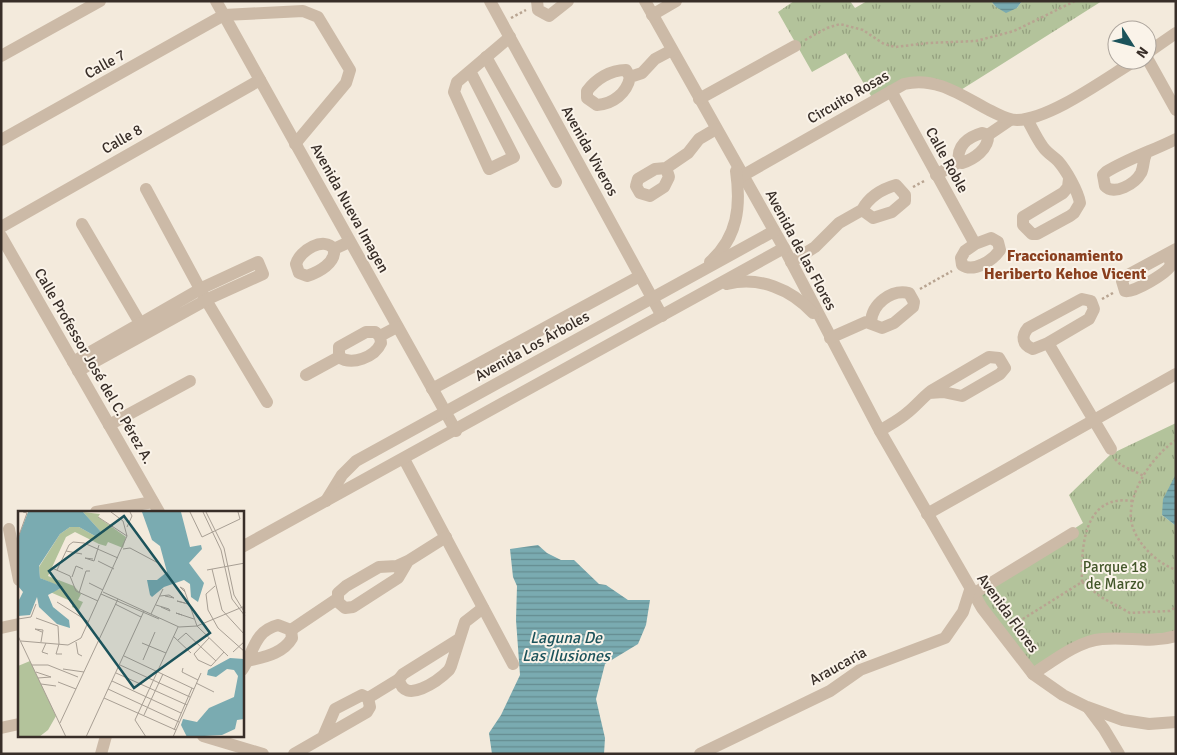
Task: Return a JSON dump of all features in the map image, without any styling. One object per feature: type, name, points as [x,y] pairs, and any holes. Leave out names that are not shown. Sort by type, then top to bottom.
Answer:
[{"type":"street","points":[[1,56],[100,1]]},
{"type":"street","name":"Avenida Nueva Imagen","points":[[216,1],[456,431]]},
{"type":"street","name":"Avenida Viveros","points":[[490,1],[662,316]]},
{"type":"street","name":"Avenida de las Flores","points":[[645,1],[734,164],[784,248],[880,431],[927,514]]},
{"type":"street","points":[[652,15],[676,1]]},
{"type":"street","points":[[536,3],[541,13],[549,16],[554,14],[563,2]]},
{"type":"street","points":[[224,15],[303,11],[318,17],[350,70],[346,82],[295,144]]},
{"type":"street","name":"Calle 7","points":[[1,140],[224,15]]},
{"type":"street","points":[[1157,46],[1176,33]]},
{"type":"street","points":[[470,71],[514,157],[489,169],[454,92],[457,82],[470,71],[510,38]]},
{"type":"street","points":[[699,99],[795,46]]},
{"type":"street","points":[[630,76],[642,73],[655,59],[672,50]]},
{"type":"street","points":[[486,58],[556,182]]},
{"type":"street","points":[[988,135],[1010,120],[1027,119],[1045,114],[1119,70]]},
{"type":"street","points":[[1154,70],[1176,110]]},
{"type":"street","name":"Calle 8","points":[[1,227],[260,80]]},
{"type":"street","name":"Circuito Rosas","points":[[742,176],[904,84],[927,81],[947,88],[1010,120]]},
{"type":"street","name":"Calle Roble","points":[[891,91],[975,244]]},
{"type":"street","points":[[1027,119],[1044,149],[1057,160],[1069,179],[1080,200],[1074,214],[1037,234],[1028,232],[1023,225],[1023,217],[1063,193],[1068,187],[1069,179]]},
{"type":"street","points":[[666,168],[688,153],[699,139],[716,129]]},
{"type":"street","points":[[959,162],[958,152],[963,144],[982,133],[988,135]]},
{"type":"street","points":[[936,175],[959,162],[969,161],[978,154],[989,140],[988,135]]},
{"type":"street","points":[[1146,154],[1176,139]]},
{"type":"street","points":[[684,281],[714,258],[734,229],[739,204],[734,164]]},
{"type":"street","points":[[791,262],[815,247],[839,223],[862,210],[869,199],[886,188],[896,185],[904,192],[905,201],[883,216],[873,218],[862,210]]},
{"type":"street","points":[[146,189],[203,295],[267,402]]},
{"type":"street","points":[[82,224],[147,323]]},
{"type":"street","name":"Avenida Los Árboles","points":[[320,506],[332,494],[348,468],[356,461],[774,231]]},
{"type":"street","name":"Calle Professor José del C. Pérez A.","points":[[1,236],[156,507]]},
{"type":"street","points":[[992,238],[998,242],[1000,250],[995,256],[972,269],[962,265],[961,258],[965,251],[975,244],[992,238]]},
{"type":"street","points":[[334,249],[349,242]]},
{"type":"street","name":"Avenida Los Árboles","points":[[244,546],[456,431],[784,248]]},
{"type":"street","points":[[432,389],[640,276]]},
{"type":"street","points":[[713,288],[746,281],[779,288],[805,304],[829,336],[871,322],[882,328],[894,323],[913,307],[914,302],[911,295],[899,291],[889,296],[874,309],[871,322]]},
{"type":"street","points":[[76,367],[147,323],[203,295]]},
{"type":"street","points":[[1082,299],[1086,299],[1093,304],[1093,312],[1089,319],[1048,343],[1036,348],[1028,347],[1023,339],[1023,335],[1028,328],[1082,299]]},
{"type":"street","points":[[380,336],[398,327]]},
{"type":"street","points":[[596,329],[607,347]]},
{"type":"street","points":[[366,332],[375,332],[380,336],[381,342],[378,349],[358,360],[348,361],[339,357],[339,347],[366,332]]},
{"type":"street","points":[[1048,343],[1110,448]]},
{"type":"street","points":[[880,431],[908,412],[928,393],[992,356],[999,358],[1005,368],[1000,374],[962,396],[943,392],[928,393]]},
{"type":"street","points":[[306,375],[339,357]]},
{"type":"street","points":[[927,514],[1176,374]]},
{"type":"street","points":[[109,425],[190,382]]},
{"type":"street","points":[[404,459],[513,664]]},
{"type":"street","points":[[114,511],[156,507]]},
{"type":"street","name":"Avenida Flores","points":[[927,514],[972,592],[1000,633],[1033,674],[1063,695],[1087,707],[1123,720],[1150,724],[1176,722]]},
{"type":"street","points":[[10,529],[18,574]]},
{"type":"street","points":[[972,592],[1073,533]]},
{"type":"street","points":[[291,630],[337,599],[340,590],[379,567],[396,566],[408,561],[446,537]]},
{"type":"street","points":[[337,599],[345,608],[353,607],[398,578],[408,561]]},
{"type":"street","name":"Araucaria","points":[[700,754],[830,691],[860,670],[945,638],[963,612],[972,592]]},
{"type":"street","points":[[399,679],[404,689],[414,692],[445,674],[451,666],[465,622],[483,608]]},
{"type":"street","points":[[1,628],[18,624]]},
{"type":"street","points":[[245,666],[254,643],[263,632],[278,625],[291,630]]},
{"type":"street","points":[[245,666],[287,645],[292,638],[291,630]]},
{"type":"street","points":[[1033,674],[1064,655],[1094,640],[1160,641],[1176,636]]},
{"type":"street","points":[[368,698],[459,639]]},
{"type":"street","points":[[294,754],[366,712],[370,707],[368,698],[362,694],[336,709],[322,737]]},
{"type":"street","points":[[1087,707],[1104,729],[1119,754]]},
{"type":"street","points":[[1,728],[18,724]]},
{"type":"street","points":[[102,754],[106,738]]},
{"type":"street","points":[[210,738],[263,754]]},
{"type":"path","points":[[795,46],[827,28],[840,24],[863,30],[884,44],[895,47],[928,43],[976,41],[1014,31],[1076,1]]},
{"type":"path","points":[[502,23],[536,3]]},
{"type":"path","points":[[904,192],[936,175]]},
{"type":"path","points":[[911,295],[962,265]]},
{"type":"path","points":[[1093,304],[1123,287]]},
{"type":"path","points":[[1176,440],[1160,455],[1144,475],[1132,501],[1130,514],[1132,525],[1144,545],[1161,563],[1176,570]]},
{"type":"path","points":[[1110,448],[1117,461],[1144,475]]},
{"type":"path","points":[[1082,582],[1082,561],[1094,513],[1104,503],[1119,499],[1132,501]]},
{"type":"path","points":[[1082,582],[1101,597],[1130,613],[1170,610],[1176,607]]},
{"type":"path","points":[[1000,633],[1082,582]]},
{"type":"green space","points":[[794,1],[850,1],[855,8],[867,1],[991,1],[996,7],[1017,8],[1022,1],[1102,1],[956,93],[927,81],[874,101],[846,53],[812,72],[778,12]]},
{"type":"green space","name":"Parque 18 de Marzo","points":[[1176,423],[1176,474],[1162,515],[1176,526],[1176,633],[1111,636],[1033,670],[973,594],[1083,523],[1069,495],[1111,454]]},
{"type":"water","points":[[991,1],[1022,1],[1017,8],[1006,13],[996,7]]},
{"type":"water","points":[[1176,474],[1176,526],[1162,515],[1163,499]]},
{"type":"water","name":"Laguna De Las Ilusiones","points":[[538,545],[547,553],[561,560],[574,560],[599,584],[606,585],[628,600],[650,600],[646,625],[638,644],[605,664],[596,699],[605,738],[604,754],[492,754],[489,733],[501,715],[520,675],[516,620],[517,586],[513,577],[510,549]]},
{"type":"district","name":"Fraccionamiento Heriberto Kehoe Vicent","points":[[1065,264]]}]
